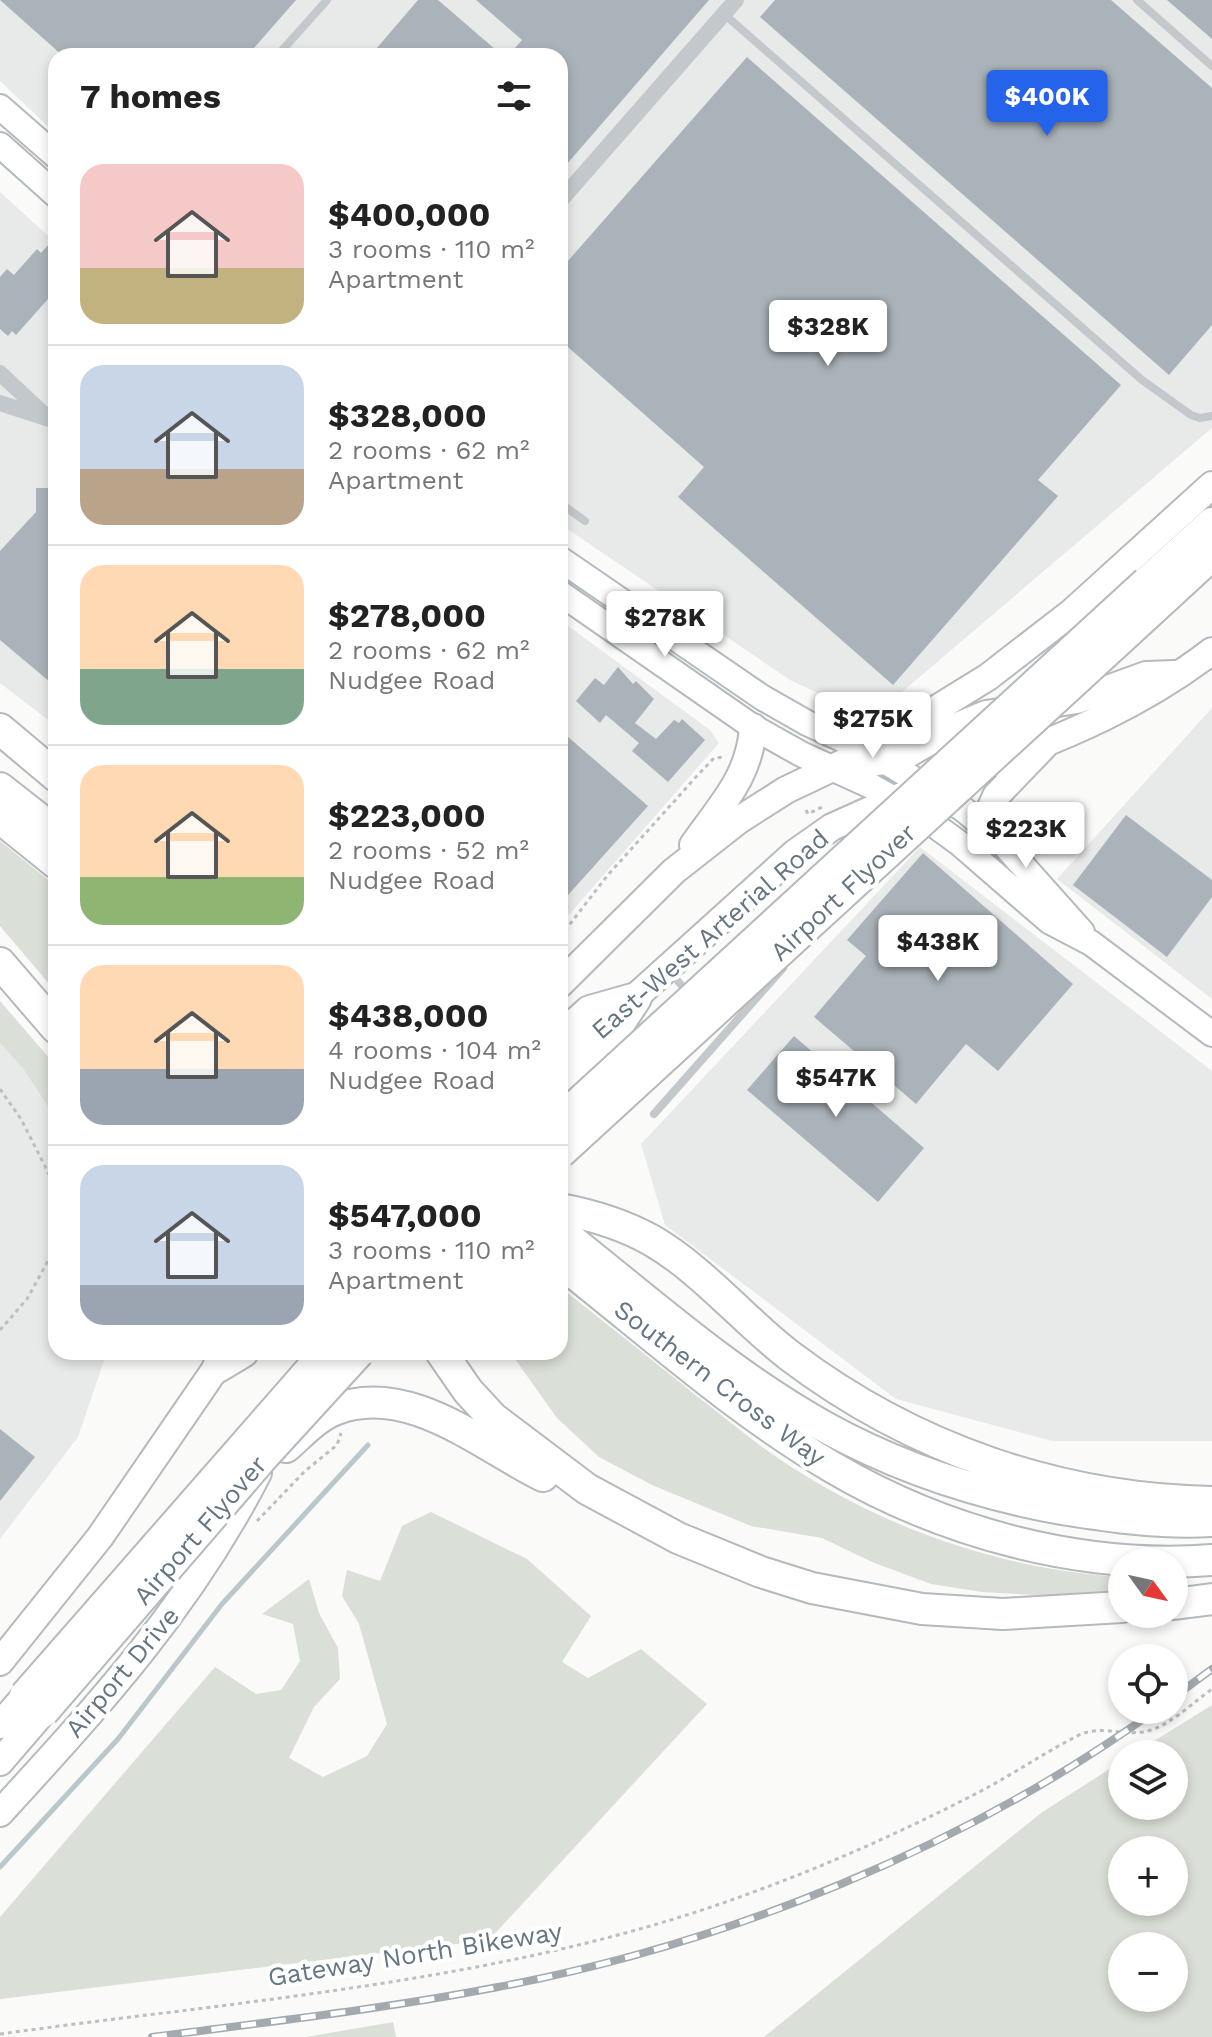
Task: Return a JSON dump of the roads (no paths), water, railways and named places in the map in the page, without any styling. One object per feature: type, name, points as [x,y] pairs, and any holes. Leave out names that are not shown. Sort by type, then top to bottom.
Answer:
[{"type":"highway","points":[[1155,591],[1212,523]]},
{"type":"highway","points":[[1155,591],[1212,555]]},
{"type":"highway","name":"Airport Flyover","points":[[568,1113],[1155,591]]},
{"type":"highway","name":"Airport Flyover","points":[[568,1145],[1155,591]]},
{"type":"highway","points":[[0,729],[48,769]]},
{"type":"highway","points":[[0,788],[48,826]]},
{"type":"highway","points":[[0,818],[48,857]]},
{"type":"highway","points":[[0,963],[48,1019]]},
{"type":"highway","points":[[568,1031],[590,1011],[636,998]]},
{"type":"highway","points":[[568,1111],[580,1084],[636,998]]},
{"type":"highway","points":[[568,1211],[610,1220],[652,1241],[685,1264],[792,1357],[861,1402],[952,1449],[998,1467],[1088,1490],[1130,1497],[1212,1502]]},
{"type":"highway","name":"Southern Cross Way","points":[[568,1240],[612,1287],[772,1427],[830,1466],[878,1492],[984,1534],[1040,1547],[1093,1557],[1212,1560]]},
{"type":"highway","name":"Southern Cross Way","points":[[568,1266],[612,1287],[823,1426],[918,1471],[996,1496],[1076,1511],[1146,1521],[1212,1521]]},
{"type":"highway","name":"Airport Flyover","points":[[34,1704],[317,1360]]},
{"type":"highway","name":"Airport Flyover","points":[[34,1704],[352,1360]]},
{"type":"highway","points":[[447,1360],[468,1391],[493,1418],[587,1489]]},
{"type":"highway","points":[[262,1466],[320,1417],[333,1410],[364,1403],[388,1403],[431,1416],[543,1476],[587,1489],[717,1554],[812,1588],[922,1609],[1003,1614],[1108,1608]]},
{"type":"highway","points":[[1188,1602],[1212,1599]]},
{"type":"main road","points":[[0,107],[48,149]]},
{"type":"main road","points":[[0,145],[48,188]]},
{"type":"main road","points":[[876,756],[1014,659],[1072,612],[1212,485]]},
{"type":"main road","points":[[568,564],[763,698],[876,756],[927,786],[983,825],[1014,855],[1091,943],[1212,1034]]},
{"type":"main road","points":[[568,599],[753,727],[893,798],[959,843],[1062,930],[1091,943]]},
{"type":"main road","name":"East-West Arterial Road","points":[[568,1058],[795,853],[832,827],[893,798],[1046,743],[1126,707],[1212,651]]},
{"type":"main road","points":[[568,976],[674,871],[760,805],[830,767],[876,756],[908,754],[955,727],[986,714],[1077,700],[1146,675],[1181,674]]},
{"type":"main road","points":[[674,871],[735,786],[747,764],[753,727]]},
{"type":"main road","points":[[983,825],[996,796],[1046,743]]},
{"type":"main road","points":[[0,1662],[100,1537],[227,1360]]},
{"type":"main road","name":"Airport Drive","points":[[0,1813],[163,1627],[219,1545],[320,1360]]},
{"type":"main road","points":[[0,1725],[34,1704]]},
{"type":"main road","name":"Airport Drive","points":[[0,1762],[34,1704]]},
{"type":"street","points":[[568,192],[736,0]]},
{"type":"street","points":[[0,373],[48,418]]},
{"type":"street","points":[[0,403],[48,421]]},
{"type":"lane","points":[[284,48],[327,0]]},
{"type":"lane","points":[[1137,0],[1212,66]]},
{"type":"lane","points":[[724,14],[1142,380],[1191,415],[1200,418],[1212,416]]},
{"type":"lane","points":[[568,509],[585,521]]},
{"type":"lane","points":[[805,943],[855,886]]},
{"type":"lane","points":[[654,1114],[795,954]]},
{"type":"lane","points":[[667,968],[725,1033]]},
{"type":"waterway","points":[[0,1867],[118,1739],[222,1604],[368,1445]]},
{"type":"railway","points":[[1188,1687],[1212,1669]]},
{"type":"railway","points":[[152,2037],[455,1995],[584,1968],[671,1945],[757,1917],[925,1847],[1005,1805],[1135,1724]]}]
